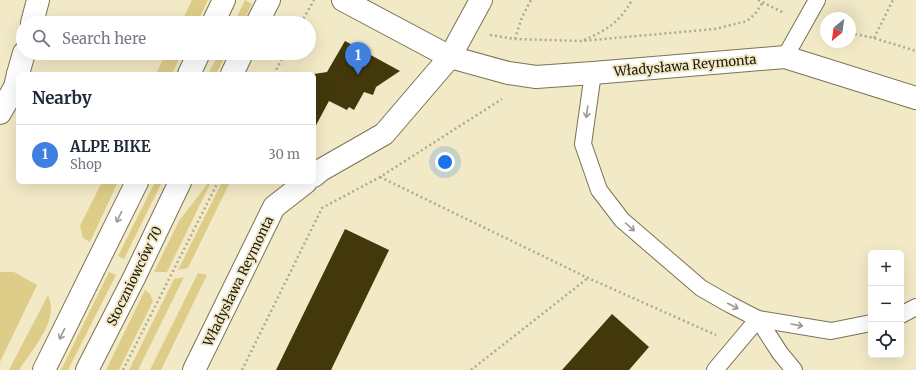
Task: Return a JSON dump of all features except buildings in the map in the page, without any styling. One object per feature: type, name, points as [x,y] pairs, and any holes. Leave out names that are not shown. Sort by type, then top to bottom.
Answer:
[{"type":"street","points":[[34,16],[38,0]]},
{"type":"street","points":[[216,16],[224,0]]},
{"type":"street","points":[[261,16],[269,0]]},
{"type":"street","name":"Władysława Reymonta","points":[[343,0],[450,56],[508,73],[536,77],[593,74],[785,57],[916,98]]},
{"type":"street","points":[[316,174],[384,134],[450,56],[462,31],[480,0]]},
{"type":"street","points":[[19,72],[22,60]]},
{"type":"street","points":[[190,72],[196,60]]},
{"type":"street","points":[[233,72],[239,60]]},
{"type":"street","points":[[0,113],[16,83]]},
{"type":"street","points":[[44,370],[135,184]]},
{"type":"street","name":"Stoczniowców 70","points":[[87,370],[134,278],[179,184]]},
{"type":"street","name":"Władysława Reymonta","points":[[194,370],[274,208],[304,184]]},
{"type":"lane","points":[[785,57],[817,0]]},
{"type":"lane","points":[[593,74],[583,144],[599,190],[622,220],[702,288],[729,304],[758,318],[831,331],[868,324]]},
{"type":"lane","points":[[904,313],[916,307]]},
{"type":"lane","points":[[715,370],[758,318]]},
{"type":"lane","points":[[758,318],[780,353],[794,370]]},
{"type":"path","points":[[305,16],[314,0]]},
{"type":"path","points":[[515,39],[522,17],[531,0]]},
{"type":"path","points":[[582,41],[605,30],[622,16],[632,0]]},
{"type":"path","points":[[874,38],[893,0]]},
{"type":"path","points":[[462,31],[515,39],[582,41],[715,29],[747,21],[755,14],[763,2]]},
{"type":"path","points":[[856,34],[874,38],[916,51]]},
{"type":"path","points":[[275,72],[282,60]]},
{"type":"path","points":[[242,370],[322,208],[380,177],[503,98]]},
{"type":"path","points":[[380,177],[588,278],[737,344]]},
{"type":"path","points":[[123,370],[217,184]]},
{"type":"path","points":[[471,370],[588,278]]},
{"type":"shaded area","points":[[192,0],[208,0],[200,16],[184,16]]},
{"type":"shaded area","points":[[245,0],[252,4],[246,16],[237,16]]},
{"type":"shaded area","points":[[163,60],[179,60],[173,72],[157,72]]},
{"type":"shaded area","points":[[215,60],[223,60],[217,72],[209,72]]},
{"type":"shaded area","points":[[101,184],[117,184],[90,242],[83,238],[80,226]]},
{"type":"shaded area","points":[[154,184],[161,184],[124,259],[118,256]]},
{"type":"shaded area","points":[[207,184],[210,184],[167,272],[154,272],[179,221]]},
{"type":"shaded area","points":[[221,184],[229,184],[188,268],[178,270]]},
{"type":"shaded area","points":[[0,272],[14,272],[37,285],[0,362]]},
{"type":"shaded area","points":[[109,272],[116,275],[68,370],[61,370]]},
{"type":"shaded area","points":[[198,273],[207,275],[161,370],[150,370]]},
{"type":"shaded area","points":[[184,277],[138,370],[129,370],[174,279]]},
{"type":"shaded area","points":[[145,290],[150,294],[153,301],[119,370],[106,370]]},
{"type":"shaded area","points":[[48,295],[51,306],[48,323],[44,332],[19,370],[9,370]]},
{"type":"place","name":"ALPE BIKE","points":[[358,75]]}]
